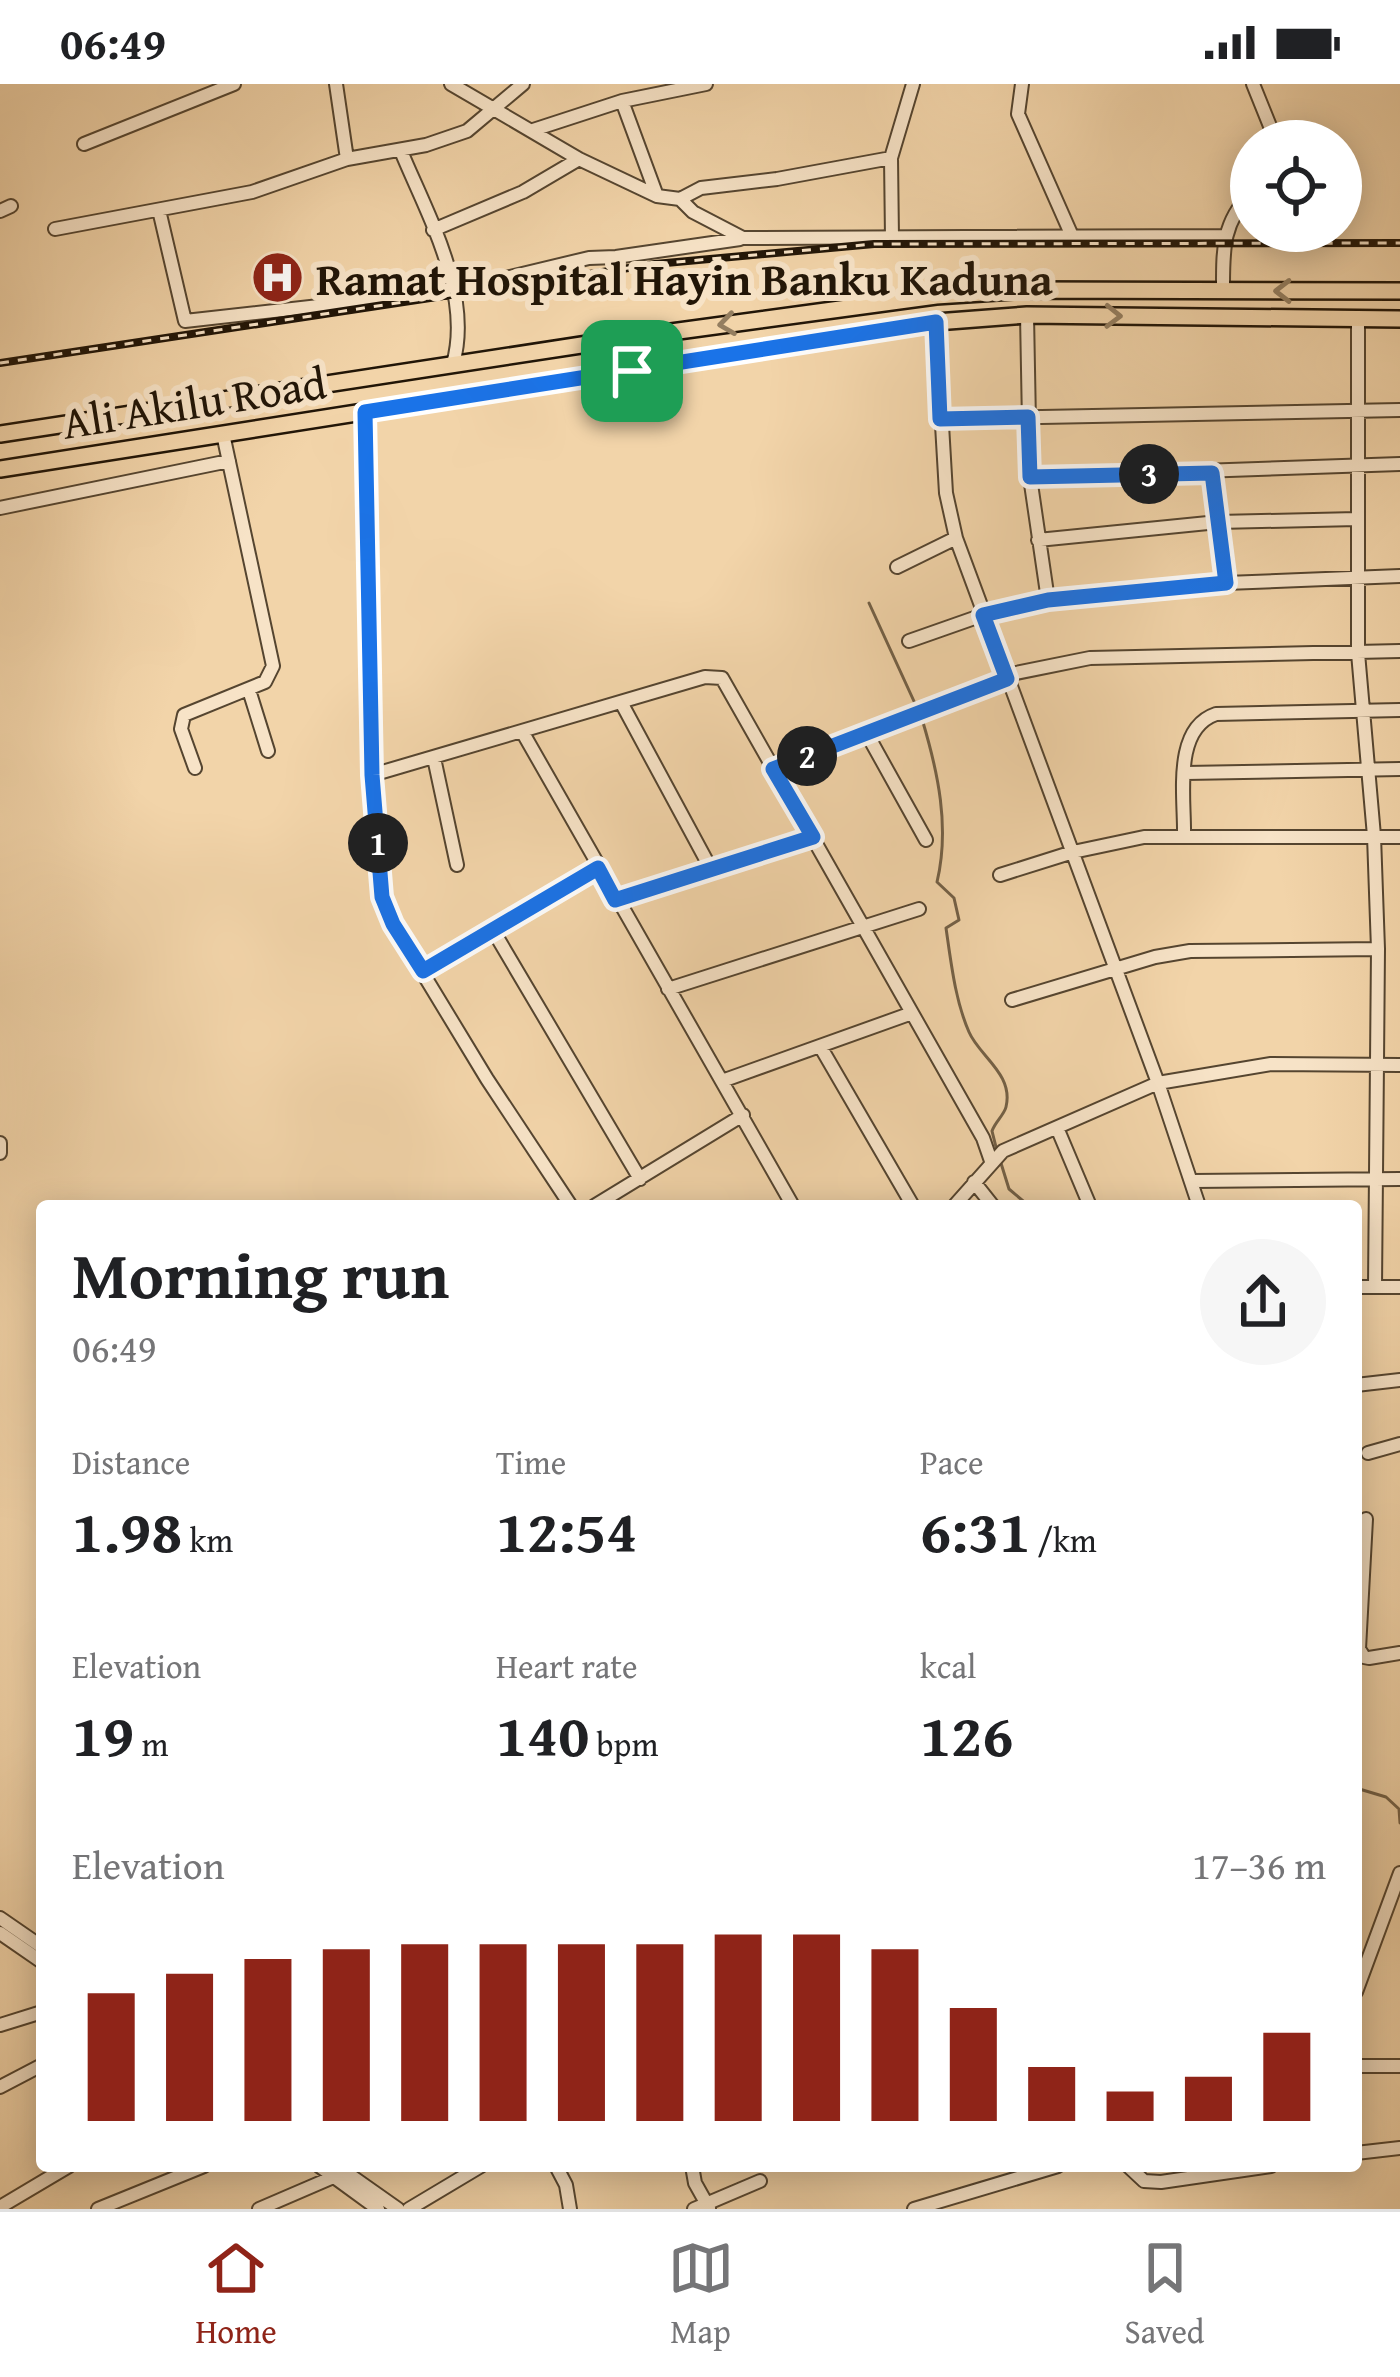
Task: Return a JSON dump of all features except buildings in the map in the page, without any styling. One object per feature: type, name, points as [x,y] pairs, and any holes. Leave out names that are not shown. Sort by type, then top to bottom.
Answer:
[{"type":"main road","name":"Ali Akilu Road","points":[[0,434],[936,296],[1028,290],[1400,291]]},
{"type":"main road","name":"Ali Akilu Road","points":[[0,469],[936,322],[1028,315],[1400,320]]},
{"type":"main road","points":[[627,338],[632,371]]},
{"type":"street","points":[[84,144],[234,84]]},
{"type":"street","points":[[336,84],[347,158]]},
{"type":"street","points":[[451,84],[579,159],[657,196],[680,199],[701,188],[891,158]]},
{"type":"street","points":[[55,229],[252,192],[347,158],[401,151],[467,131],[524,84]]},
{"type":"street","points":[[533,130],[622,101],[706,84]]},
{"type":"street","points":[[892,238],[891,158],[913,84]]},
{"type":"street","points":[[1022,84],[1018,114],[1072,236]]},
{"type":"street","points":[[1253,84],[1268,120]]},
{"type":"street","points":[[622,101],[657,196]]},
{"type":"street","points":[[401,151],[452,290],[459,334],[452,364]]},
{"type":"street","points":[[433,230],[524,192],[579,159]]},
{"type":"street","points":[[680,199],[693,212],[743,238]]},
{"type":"street","points":[[159,210],[185,321],[452,290],[589,257],[743,238],[1223,236]]},
{"type":"street","points":[[1223,290],[1223,236],[1230,219]]},
{"type":"street","points":[[1028,315],[1030,477],[1048,600]]},
{"type":"street","points":[[1358,320],[1358,653],[1374,836],[1378,949],[1375,1286]]},
{"type":"street","points":[[936,322],[946,493],[956,538],[1197,1200]]},
{"type":"street","points":[[940,419],[1400,410]]},
{"type":"street","points":[[365,412],[372,775],[382,897],[393,924],[567,1200]]},
{"type":"street","points":[[195,768],[181,729],[184,715],[265,682],[273,666],[224,434]]},
{"type":"street","points":[[0,508],[230,461]]},
{"type":"street","points":[[1030,477],[1400,464]]},
{"type":"street","points":[[1212,473],[1226,583]]},
{"type":"street","points":[[1038,540],[1218,523],[1357,519]]},
{"type":"street","points":[[897,566],[956,538]]},
{"type":"street","points":[[908,641],[983,615],[1048,600],[1226,583],[1400,576]]},
{"type":"street","points":[[773,769],[1007,677],[1090,658],[1400,651]]},
{"type":"street","points":[[372,775],[705,677],[722,678],[996,1157]]},
{"type":"street","points":[[249,690],[268,751]]},
{"type":"street","points":[[622,704],[711,869]]},
{"type":"street","points":[[1184,836],[1188,739],[1195,725],[1216,714],[1400,710]]},
{"type":"street","points":[[523,733],[790,1200]]},
{"type":"street","points":[[867,734],[926,840]]},
{"type":"street","points":[[434,758],[457,865]]},
{"type":"street","points":[[1186,772],[1400,770]]},
{"type":"street","points":[[1000,875],[1114,842],[1184,836],[1400,837]]},
{"type":"street","points":[[615,900],[813,837]]},
{"type":"street","points":[[423,971],[598,868]]},
{"type":"street","points":[[668,989],[919,910]]},
{"type":"street","points":[[494,932],[640,1179]]},
{"type":"street","points":[[1012,1000],[1190,951],[1378,949]]},
{"type":"street","points":[[722,1081],[912,1013]]},
{"type":"street","points":[[820,1046],[910,1200]]},
{"type":"street","points":[[959,1200],[996,1157],[1158,1083],[1241,1066],[1400,1065]]},
{"type":"street","points":[[604,1200],[743,1115]]},
{"type":"street","points":[[1058,1130],[1087,1200]]},
{"type":"street","points":[[0,1143],[0,1153]]},
{"type":"street","points":[[1192,1181],[1400,1179]]},
{"type":"street","points":[[974,1182],[988,1200]]},
{"type":"street","points":[[1362,1287],[1400,1287]]},
{"type":"street","points":[[1362,1384],[1400,1381]]},
{"type":"street","points":[[1368,1453],[1400,1444]]},
{"type":"street","points":[[1362,1593],[1366,1519]]},
{"type":"street","points":[[1362,1654],[1369,1658],[1400,1653]]},
{"type":"street","points":[[1362,1978],[1395,1899],[1400,1873]]},
{"type":"street","points":[[0,1918],[36,1938]]},
{"type":"street","points":[[0,1933],[36,1958]]},
{"type":"street","points":[[0,2025],[36,2014]]},
{"type":"street","points":[[1362,2066],[1400,2066]]},
{"type":"street","points":[[0,2087],[36,2068]]},
{"type":"street","points":[[1362,2152],[1400,2147]]},
{"type":"street","points":[[0,2207],[59,2172]]},
{"type":"street","points":[[98,2209],[189,2172]]},
{"type":"street","points":[[259,2209],[339,2172]]},
{"type":"street","points":[[339,2172],[378,2209]]},
{"type":"street","points":[[339,2172],[398,2209]]},
{"type":"street","points":[[409,2209],[471,2172]]},
{"type":"street","points":[[559,2172],[570,2209]]},
{"type":"street","points":[[694,2172],[703,2207],[760,2181]]},
{"type":"street","points":[[914,2209],[1038,2172]]},
{"type":"street","points":[[1135,2172],[1144,2181],[1160,2182],[1229,2172]]},
{"type":"waterway","points":[[869,603],[918,710]]},
{"type":"waterway","points":[[922,719],[940,800],[937,882],[954,898],[959,920],[946,928],[957,994],[969,1032],[1000,1075],[1007,1095],[1005,1110],[992,1131],[997,1151]]},
{"type":"waterway","points":[[1000,1160],[1009,1189],[1022,1200]]},
{"type":"waterway","points":[[1362,1790],[1386,1797],[1399,1809],[1400,1823]]},
{"type":"railway","points":[[0,363],[655,264],[874,244],[1400,243]]},
{"type":"place","name":"Ramat Hospital Hayin Banku Kaduna","points":[[277,278]]},
{"type":"route","points":[[936,322],[940,419],[1028,417],[1030,477],[1212,473],[1226,583],[1048,600],[983,615],[1007,679],[773,769],[813,837],[615,900],[598,868],[423,971],[382,897],[372,775],[365,412],[632,371],[936,322]]}]
